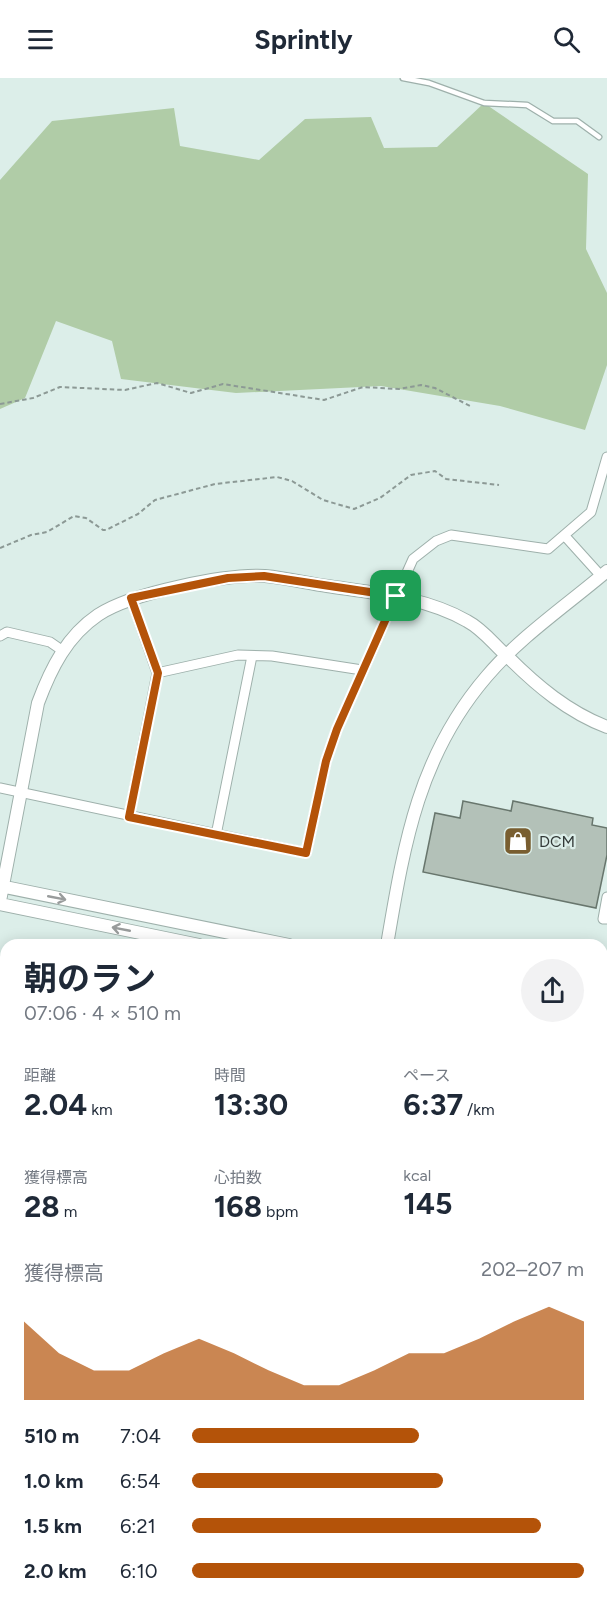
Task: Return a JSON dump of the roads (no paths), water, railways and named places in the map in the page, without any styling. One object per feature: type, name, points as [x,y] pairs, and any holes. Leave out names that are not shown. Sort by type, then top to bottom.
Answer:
[{"type":"street","points":[[0,788],[306,853],[326,761],[362,670],[413,559],[436,541],[451,535],[548,549],[591,512],[607,457]]},
{"type":"street","points":[[388,939],[412,815],[434,757],[462,708],[488,674],[604,574],[564,535]]},
{"type":"street","points":[[171,939],[0,903],[1,886],[38,703],[63,651],[78,632],[98,615],[131,598],[228,578],[264,576],[396,596],[449,612],[469,622],[486,634],[507,657],[556,700],[575,713],[607,727]]},
{"type":"street","points":[[129,817],[158,673],[131,598]]},
{"type":"street","points":[[0,636],[7,632],[50,642],[63,651]]},
{"type":"street","points":[[158,673],[238,655],[272,656],[362,670]]},
{"type":"street","points":[[216,835],[252,656]]},
{"type":"street","points":[[1,886],[260,939]]},
{"type":"street","points":[[607,897],[603,919],[607,919]]},
{"type":"lane","points":[[403,78],[429,83],[484,103],[527,105],[553,121],[577,121],[599,137]]},
{"type":"place","name":"DCM","points":[[518,841]]}]
